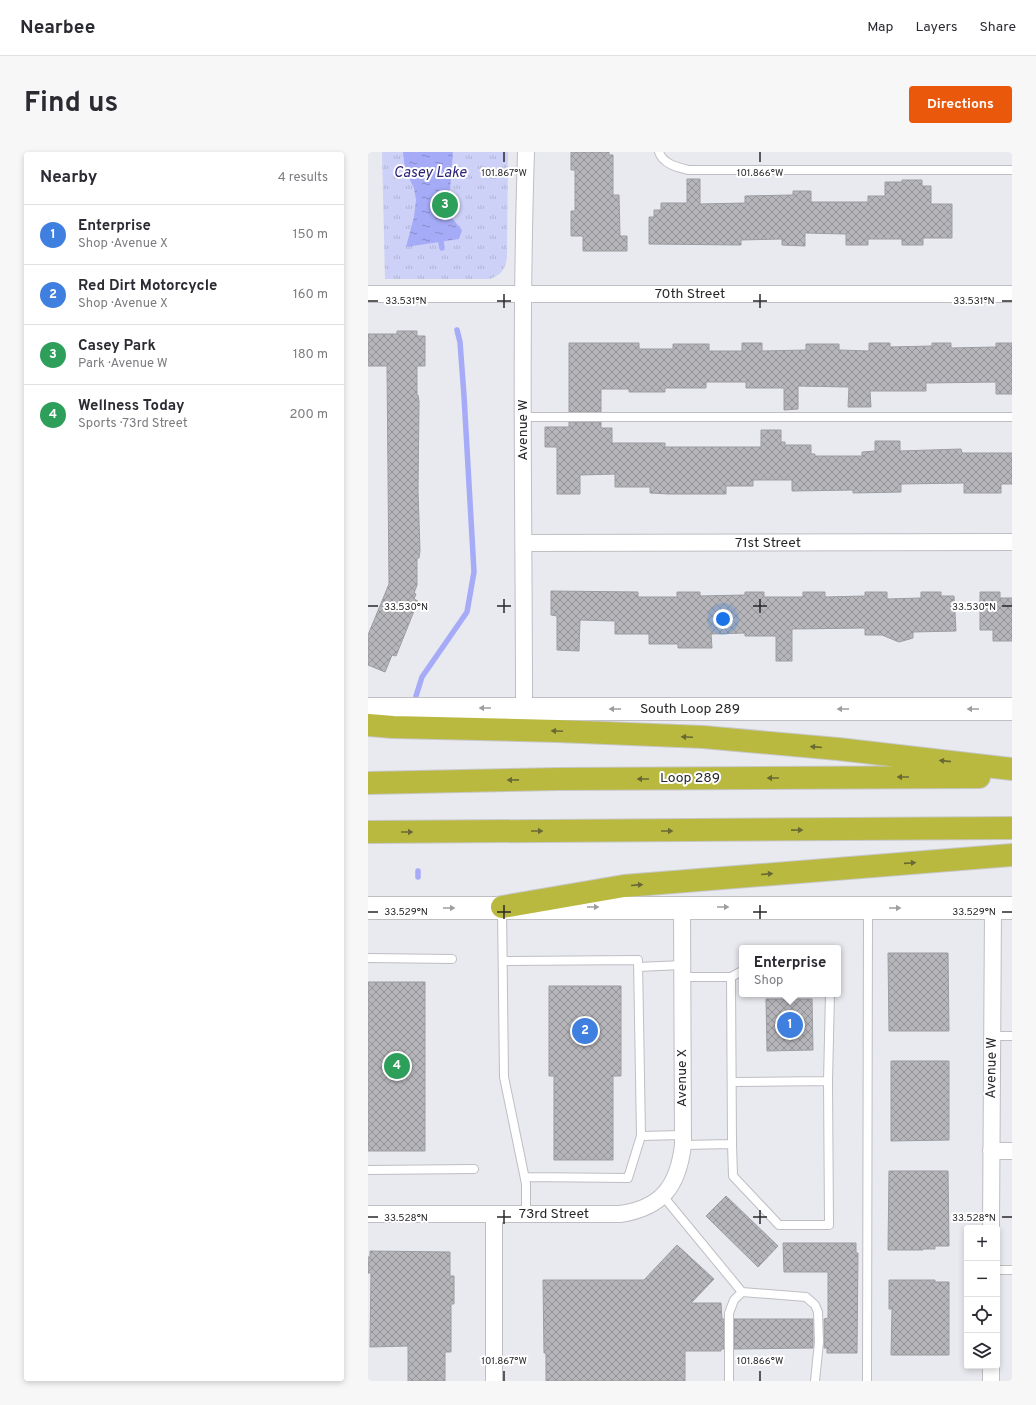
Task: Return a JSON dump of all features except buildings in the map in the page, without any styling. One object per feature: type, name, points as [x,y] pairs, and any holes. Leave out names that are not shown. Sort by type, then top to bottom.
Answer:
[{"type":"highway","points":[[368,725],[703,737],[838,749],[1012,769]]},
{"type":"highway","name":"Loop 289","points":[[368,783],[566,779],[1012,777]]},
{"type":"highway","points":[[368,832],[1012,828]]},
{"type":"highway","points":[[502,907],[624,886],[1012,855]]},
{"type":"main road","name":"South Loop 289","points":[[368,709],[1012,709]]},
{"type":"main road","points":[[368,908],[1003,908]]},
{"type":"street","name":"Avenue W","points":[[524,708],[523,295],[526,152]]},
{"type":"street","name":"70th Street","points":[[368,294],[1012,294]]},
{"type":"street","name":"71st Street","points":[[524,543],[1012,542]]},
{"type":"street","name":"Avenue X","points":[[620,1214],[635,1212],[663,1196],[670,1188],[679,1167],[682,1140],[682,907]]},
{"type":"street","name":"Avenue W","points":[[991,1225],[992,1036],[1003,908]]},
{"type":"street","points":[[991,1152],[1012,1152]]},
{"type":"street","name":"73rd Street","points":[[368,1214],[620,1214]]},
{"type":"street","points":[[494,1214],[494,1381]]},
{"type":"street","points":[[991,1369],[991,1381]]},
{"type":"lane","points":[[659,152],[660,157],[671,165],[688,170],[1012,170]]},
{"type":"lane","points":[[523,417],[1012,417]]},
{"type":"lane","points":[[502,907],[504,1077],[525,1177],[526,1214]]},
{"type":"lane","points":[[867,1381],[868,908]]},
{"type":"lane","points":[[368,958],[452,959]]},
{"type":"lane","points":[[503,961],[638,960],[641,1136],[628,1178],[525,1177]]},
{"type":"lane","points":[[638,967],[731,977],[739,973]]},
{"type":"lane","points":[[731,977],[733,1176],[779,1225],[829,1224],[828,1081],[830,997]]},
{"type":"lane","points":[[992,1036],[1012,1036]]},
{"type":"lane","points":[[732,1082],[828,1081]]},
{"type":"lane","points":[[641,1136],[732,1144]]},
{"type":"lane","points":[[368,1170],[474,1169]]},
{"type":"lane","points":[[663,1196],[742,1292],[806,1297],[815,1305],[818,1312],[819,1342],[815,1381]]},
{"type":"lane","points":[[1000,1270],[1012,1270]]},
{"type":"lane","points":[[729,1381],[729,1313],[734,1300],[742,1292]]},
{"type":"green space","points":[[382,152],[508,152],[507,257],[504,268],[499,274],[489,279],[385,279]]},
{"type":"water","name":"Casey Lake","points":[[403,152],[453,152],[447,209],[451,217],[462,230],[459,239],[406,247],[414,217],[416,200],[414,188],[405,170]]},
{"type":"waterway","points":[[441,242],[442,248]]},
{"type":"waterway","points":[[416,696],[422,677],[467,612],[474,572],[464,396],[460,342],[457,330]]},
{"type":"waterway","points":[[418,871],[418,877]]},
{"type":"place","name":"Casey Park","points":[[445,205]]},
{"type":"place","name":"Enterprise","points":[[790,1025]]},
{"type":"place","name":"Red Dirt Motorcycle","points":[[585,1031]]},
{"type":"place","name":"Wellness Today","points":[[397,1066]]}]
